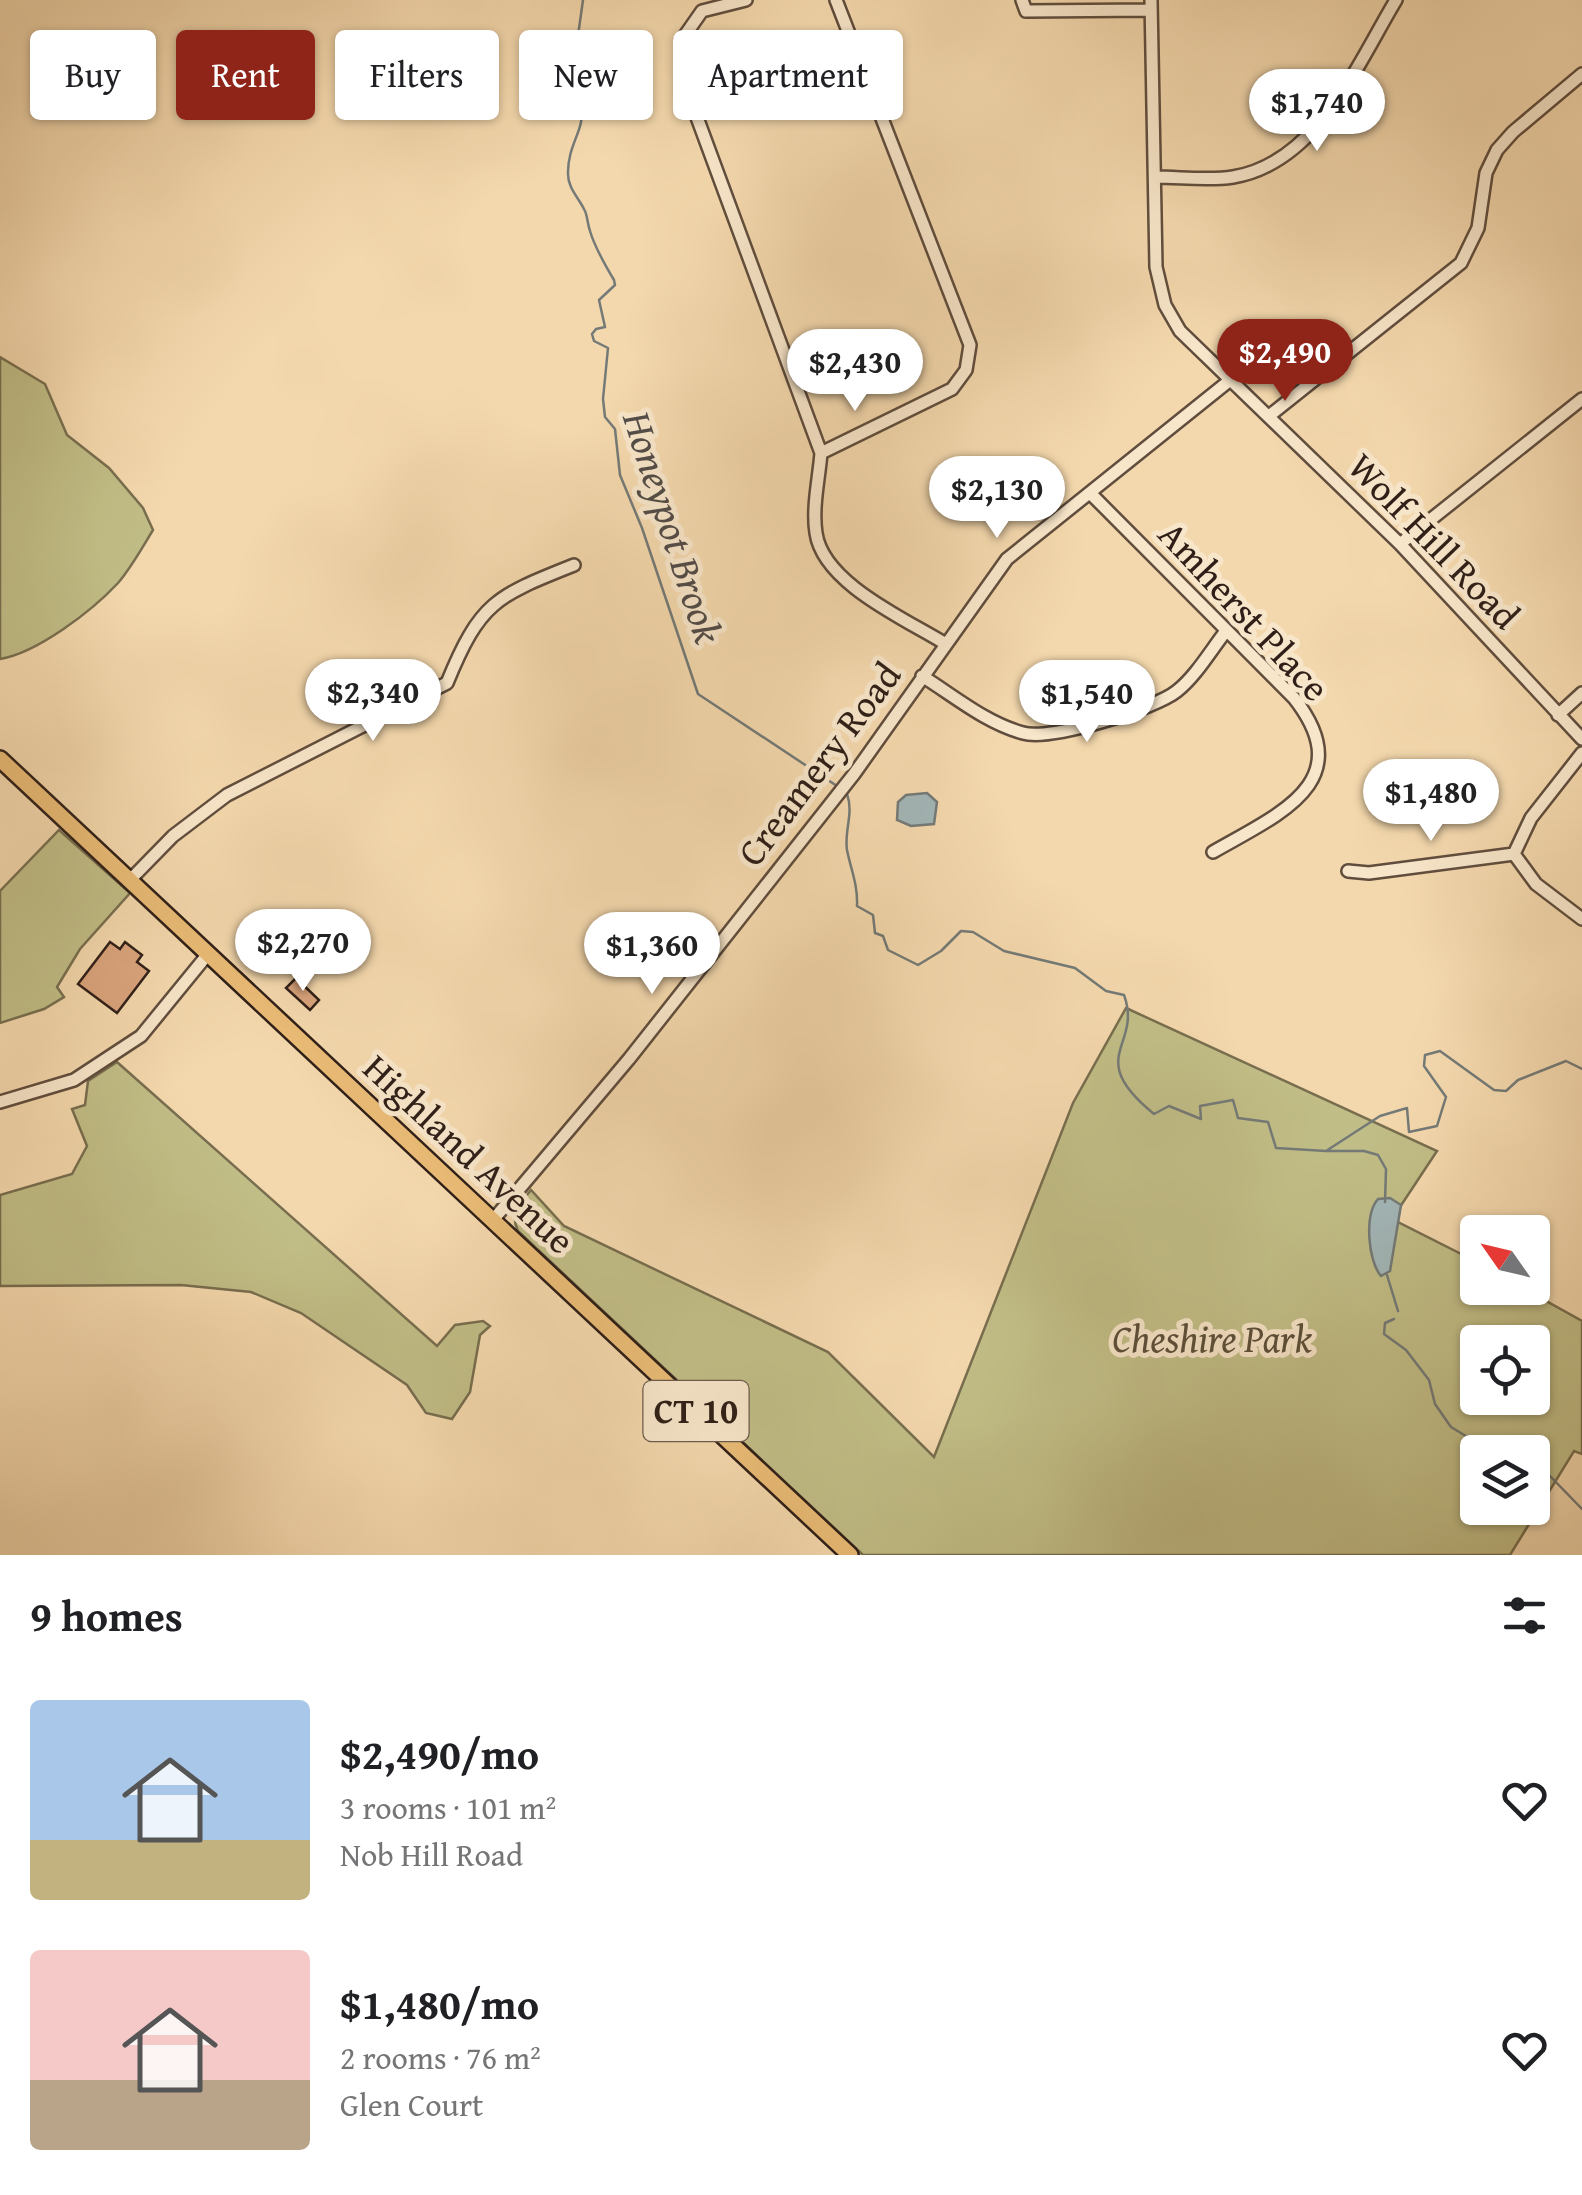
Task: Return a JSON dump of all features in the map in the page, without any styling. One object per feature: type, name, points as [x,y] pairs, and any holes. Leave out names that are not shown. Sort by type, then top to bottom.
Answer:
[{"type":"highway","name":"Highland Avenue","points":[[0,759],[850,1555]]},
{"type":"street","points":[[746,0],[702,10],[680,40],[681,74],[821,454],[816,533],[826,560],[844,580],[944,643]]},
{"type":"street","points":[[821,454],[952,389],[966,370],[970,346],[836,0]]},
{"type":"street","points":[[1022,0],[1026,11],[1151,5]]},
{"type":"street","points":[[1156,178],[1235,176],[1290,153],[1332,105],[1396,0]]},
{"type":"street","name":"Wolf Hill Road","points":[[1151,5],[1156,267],[1165,305],[1180,331],[1400,544],[1582,738]]},
{"type":"street","points":[[1268,416],[1462,263],[1478,228],[1486,173],[1497,150],[1582,74]]},
{"type":"street","name":"Creamery Road","points":[[494,1220],[638,1048],[848,781],[1008,558],[1229,381]]},
{"type":"street","points":[[1400,544],[1582,399]]},
{"type":"street","name":"Amherst Place","points":[[1090,494],[1294,698],[1310,719],[1321,748],[1319,769],[1284,811],[1213,852]]},
{"type":"street","points":[[130,880],[174,836],[228,796],[447,683],[463,644],[492,604],[504,593],[574,565]]},
{"type":"street","points":[[922,676],[986,717],[1026,735],[1064,730],[1157,704],[1180,690],[1226,631]]},
{"type":"street","points":[[1558,714],[1582,693]]},
{"type":"street","points":[[1514,854],[1530,818],[1582,753]]},
{"type":"street","points":[[1348,871],[1369,873],[1514,854]]},
{"type":"street","points":[[1514,854],[1536,884],[1582,918]]},
{"type":"street","points":[[0,1102],[74,1080],[141,1036],[208,954]]},
{"type":"green space","points":[[0,357],[45,384],[67,435],[109,468],[143,508],[153,530],[123,577],[94,606],[47,640],[0,659]]},
{"type":"green space","points":[[59,830],[130,893],[80,949],[57,987],[64,997],[44,1009],[0,1023],[0,891]]},
{"type":"green space","name":"Cheshire Park","points":[[1126,1008],[1437,1151],[1392,1219],[1460,1253],[1460,1305],[1550,1303],[1582,1321],[1582,1454],[1574,1451],[1550,1490],[1550,1435],[1460,1435],[1460,1525],[1528,1525],[1510,1555],[863,1555],[518,1231],[517,1209],[531,1190],[564,1226],[828,1352],[934,1457],[1073,1103]]},
{"type":"green space","points":[[117,1062],[437,1346],[455,1325],[483,1321],[490,1326],[480,1335],[470,1392],[452,1419],[426,1413],[407,1385],[301,1313],[251,1292],[181,1285],[0,1286],[0,1195],[72,1174],[87,1146],[72,1109],[85,1105],[88,1081]]},
{"type":"shaded area","points":[[927,793],[937,802],[934,824],[911,826],[897,820],[898,802],[906,795]]},
{"type":"shaded area","points":[[1390,1198],[1401,1205],[1390,1271],[1381,1276],[1373,1260],[1369,1226],[1378,1199]]},
{"type":"building","points":[[110,942],[120,949],[125,942],[142,955],[137,962],[149,971],[117,1013],[78,984]]},
{"type":"building","points":[[296,978],[319,1000],[310,1010],[286,988]]},
{"type":"waterway","name":"Honeypot Brook","points":[[583,0],[574,64],[562,84],[574,96],[582,117],[569,160],[568,179],[615,285],[599,300],[605,327],[592,334],[594,341],[608,348],[603,399],[605,417],[615,429],[620,475],[698,694],[837,786]]},
{"type":"waterway","name":"Honeypot Brook","points":[[847,794],[847,850],[857,906],[873,915],[875,933],[883,936],[888,950],[918,965],[941,951],[961,931],[973,932],[1004,951],[1075,968],[1106,991],[1124,995],[1127,1027],[1118,1065],[1133,1094],[1154,1114],[1169,1106],[1201,1119],[1200,1106],[1233,1100],[1238,1118],[1268,1122],[1276,1148],[1326,1151],[1380,1116],[1407,1108],[1409,1132],[1437,1126],[1446,1097],[1424,1066],[1425,1055],[1440,1051],[1494,1090],[1506,1091],[1518,1080],[1566,1061],[1582,1069]]},
{"type":"waterway","points":[[1326,1151],[1378,1155],[1386,1169],[1385,1202]]},
{"type":"waterway","points":[[1387,1275],[1398,1311]]},
{"type":"waterway","points":[[1394,1319],[1385,1323],[1384,1334],[1406,1350],[1429,1380],[1435,1404],[1451,1427],[1464,1435]]},
{"type":"waterway","points":[[1550,1476],[1582,1509]]}]
